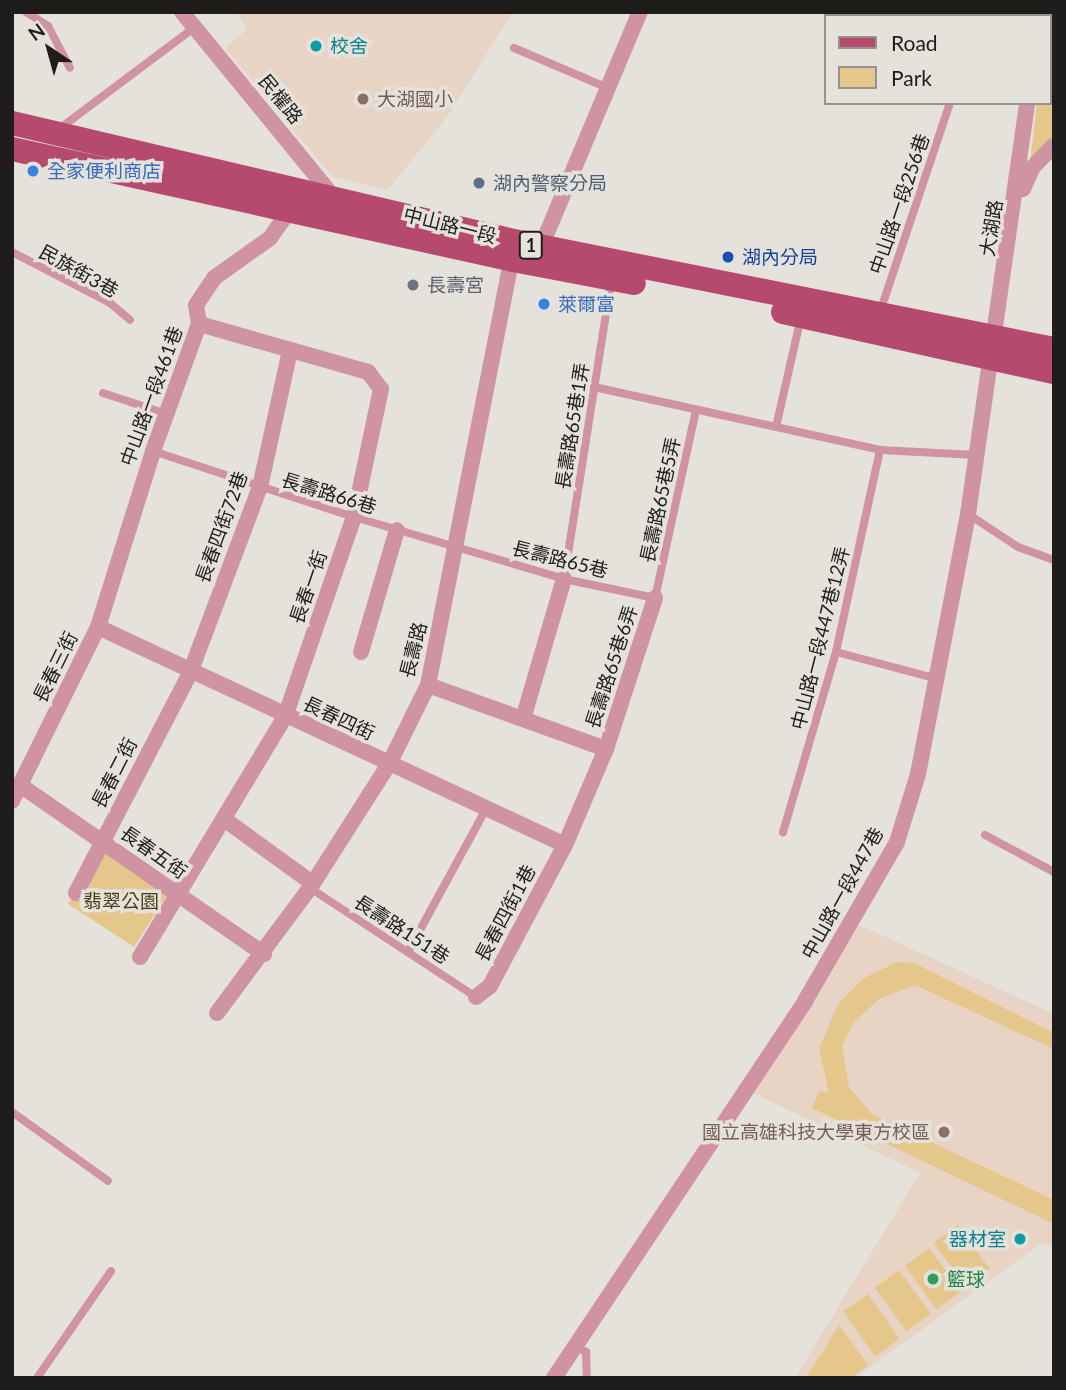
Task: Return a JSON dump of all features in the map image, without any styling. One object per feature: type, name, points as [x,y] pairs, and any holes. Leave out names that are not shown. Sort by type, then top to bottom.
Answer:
[{"type":"main road","name":"中山路一段","points":[[12,123],[611,278],[801,316],[995,348],[1054,349]]},
{"type":"main road","name":"中山路一段","points":[[12,149],[288,212],[331,207]]},
{"type":"main road","name":"中山路一段","points":[[513,251],[541,247],[879,314],[995,348],[1054,372]]},
{"type":"street","name":"民權路","points":[[182,12],[331,207]]},
{"type":"street","points":[[541,247],[640,12]]},
{"type":"street","name":"大湖路","points":[[995,348],[1016,208],[1027,105]]},
{"type":"street","points":[[1016,208],[1033,167],[1054,145]]},
{"type":"street","name":"中山路一段461巷","points":[[97,627],[153,451],[169,415],[199,324],[195,304],[208,285],[270,238],[288,212]]},
{"type":"street","name":"長壽路","points":[[216,1013],[264,954],[311,886],[389,764],[428,685],[458,548],[513,251]]},
{"type":"street","name":"長春一街","points":[[140,957],[285,717],[354,517],[381,389],[368,372],[199,324]]},
{"type":"street","name":"中山路一段447巷","points":[[554,1378],[805,1001],[897,842],[918,774],[938,679],[995,348]]},
{"type":"street","name":"長春四街72巷","points":[[190,673],[260,487],[289,350]]},
{"type":"street","points":[[361,652],[397,530]]},
{"type":"street","points":[[523,719],[564,579]]},
{"type":"street","name":"長壽路65巷6弄","points":[[565,845],[606,749],[655,598]]},
{"type":"street","name":"長春四街","points":[[97,627],[190,673],[565,845]]},
{"type":"street","name":"長春三街","points":[[12,801],[97,627]]},
{"type":"street","name":"長春二街","points":[[76,893],[190,673]]},
{"type":"street","points":[[428,685],[606,749]]},
{"type":"street","name":"長春五街","points":[[20,785],[264,954]]},
{"type":"street","points":[[224,819],[311,886]]},
{"type":"street","name":"長春四街1巷","points":[[476,997],[490,986],[565,845]]},
{"type":"lane","points":[[26,12],[48,26],[70,68]]},
{"type":"lane","points":[[54,133],[195,27]]},
{"type":"lane","points":[[514,48],[608,88]]},
{"type":"lane","name":"中山路一段256巷","points":[[879,314],[949,105]]},
{"type":"lane","name":"民族街3巷","points":[[12,252],[110,303],[130,320]]},
{"type":"lane","name":"長壽路65巷1弄","points":[[564,579],[611,278]]},
{"type":"lane","points":[[776,427],[801,316]]},
{"type":"lane","points":[[594,387],[880,450],[977,455]]},
{"type":"lane","points":[[103,393],[169,415]]},
{"type":"lane","name":"長壽路65巷5弄","points":[[655,598],[696,410]]},
{"type":"lane","name":"中山路一段447巷12弄","points":[[783,832],[836,652],[880,450]]},
{"type":"lane","name":"長壽路66巷","points":[[153,451],[458,548]]},
{"type":"lane","points":[[968,513],[1018,547],[1054,560]]},
{"type":"lane","name":"長壽路65巷","points":[[458,548],[564,579],[655,598]]},
{"type":"lane","points":[[836,652],[938,679]]},
{"type":"lane","points":[[408,952],[486,808]]},
{"type":"lane","points":[[985,835],[1054,872]]},
{"type":"lane","name":"長壽路151巷","points":[[311,886],[476,997]]},
{"type":"lane","points":[[12,1112],[108,1181]]},
{"type":"lane","points":[[37,1378],[111,1271]]},
{"type":"lane","points":[[575,1346],[586,1352],[587,1378]]},
{"type":"shaded area","name":"大湖國小","points":[[236,12],[513,12],[445,120],[387,190],[333,177],[225,48],[247,29]]},
{"type":"shaded area","name":"國立高雄科技大學東方校區","points":[[857,924],[1054,1014],[1054,1248],[1042,1243],[855,1378],[795,1378],[920,1173],[749,1091]]},
{"type":"green space","points":[[1037,105],[1051,105],[1054,141],[1030,162]]},
{"type":"green space","name":"翡翠公園","points":[[102,851],[168,894],[134,947],[68,904]]},
{"type":"green space","points":[[897,962],[914,963],[1054,1033],[1054,1049],[915,985],[879,999],[854,1022],[842,1046],[849,1087],[872,1114],[1054,1200],[1054,1224],[812,1108],[819,1091],[829,1093],[819,1049],[838,1004],[864,978]]},
{"type":"green space","name":"籃球","points":[[958,1225],[990,1269],[965,1286],[934,1243]]},
{"type":"green space","name":"籃球","points":[[929,1248],[961,1292],[936,1309],[905,1266]]},
{"type":"green space","name":"籃球","points":[[899,1270],[931,1314],[906,1331],[875,1288]]},
{"type":"green space","points":[[868,1294],[900,1339],[875,1356],[843,1311]]},
{"type":"green space","points":[[839,1325],[868,1365],[851,1378],[806,1378]]},
{"type":"place","name":"校舍","points":[[316,46]]},
{"type":"place","name":"大湖國小","points":[[363,99]]},
{"type":"place","name":"全家便利商店","points":[[33,171]]},
{"type":"place","name":"湖內警察分局","points":[[479,183]]},
{"type":"place","name":"湖內分局","points":[[728,257]]},
{"type":"place","name":"長壽宮","points":[[413,285]]},
{"type":"place","name":"萊爾富","points":[[544,304]]},
{"type":"place","name":"國立高雄科技大學東方校區","points":[[944,1132]]},
{"type":"place","name":"器材室","points":[[1020,1239]]},
{"type":"place","name":"籃球","points":[[933,1279]]}]
